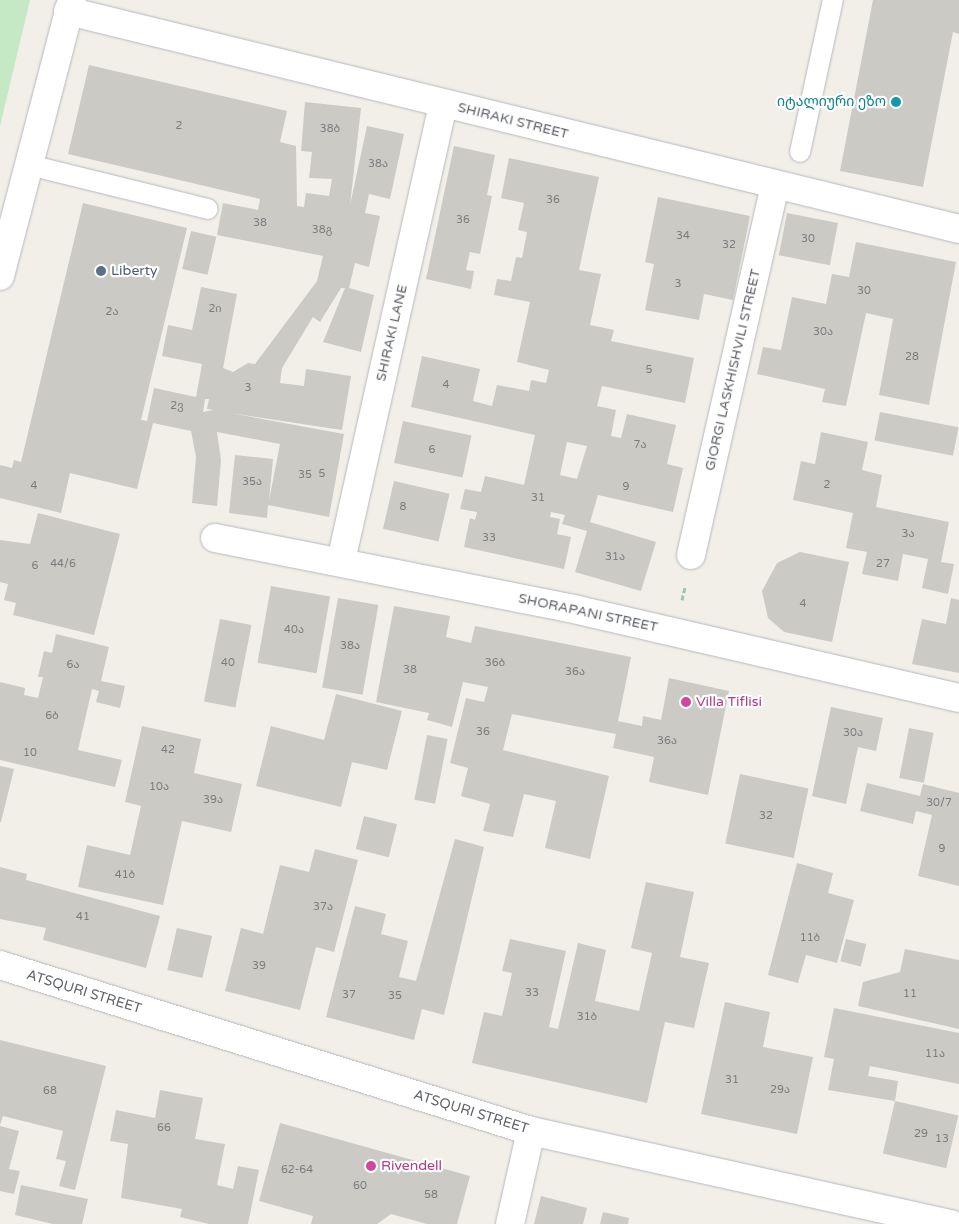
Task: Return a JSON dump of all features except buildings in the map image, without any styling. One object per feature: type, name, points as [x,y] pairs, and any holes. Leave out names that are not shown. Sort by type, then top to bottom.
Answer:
[{"type":"street","name":"SHIRAKI STREET","points":[[70,6],[443,104],[959,229]]},
{"type":"street","points":[[0,276],[70,6]]},
{"type":"street","name":"SHIRAKI LANE","points":[[341,561],[443,104]]},
{"type":"street","name":"GIORGI LASKHISHVILI STREET","points":[[691,555],[775,185]]},
{"type":"street","name":"SHORAPANI STREET","points":[[215,538],[341,561],[578,610],[959,698]]},
{"type":"street","name":"ATSQURI STREET","points":[[0,966],[531,1131],[951,1224]]},
{"type":"street","points":[[510,1224],[531,1131]]},
{"type":"lane","points":[[800,152],[833,0]]},
{"type":"lane","points":[[29,165],[208,209]]},
{"type":"green space","points":[[0,0],[30,0],[0,126]]},
{"type":"place","name":"იტალიური ეზო","points":[[896,102]]},
{"type":"place","name":"Liberty","points":[[101,271]]},
{"type":"place","name":"Villa Tiflisi","points":[[686,702]]},
{"type":"place","name":"Rivendell","points":[[371,1166]]}]
